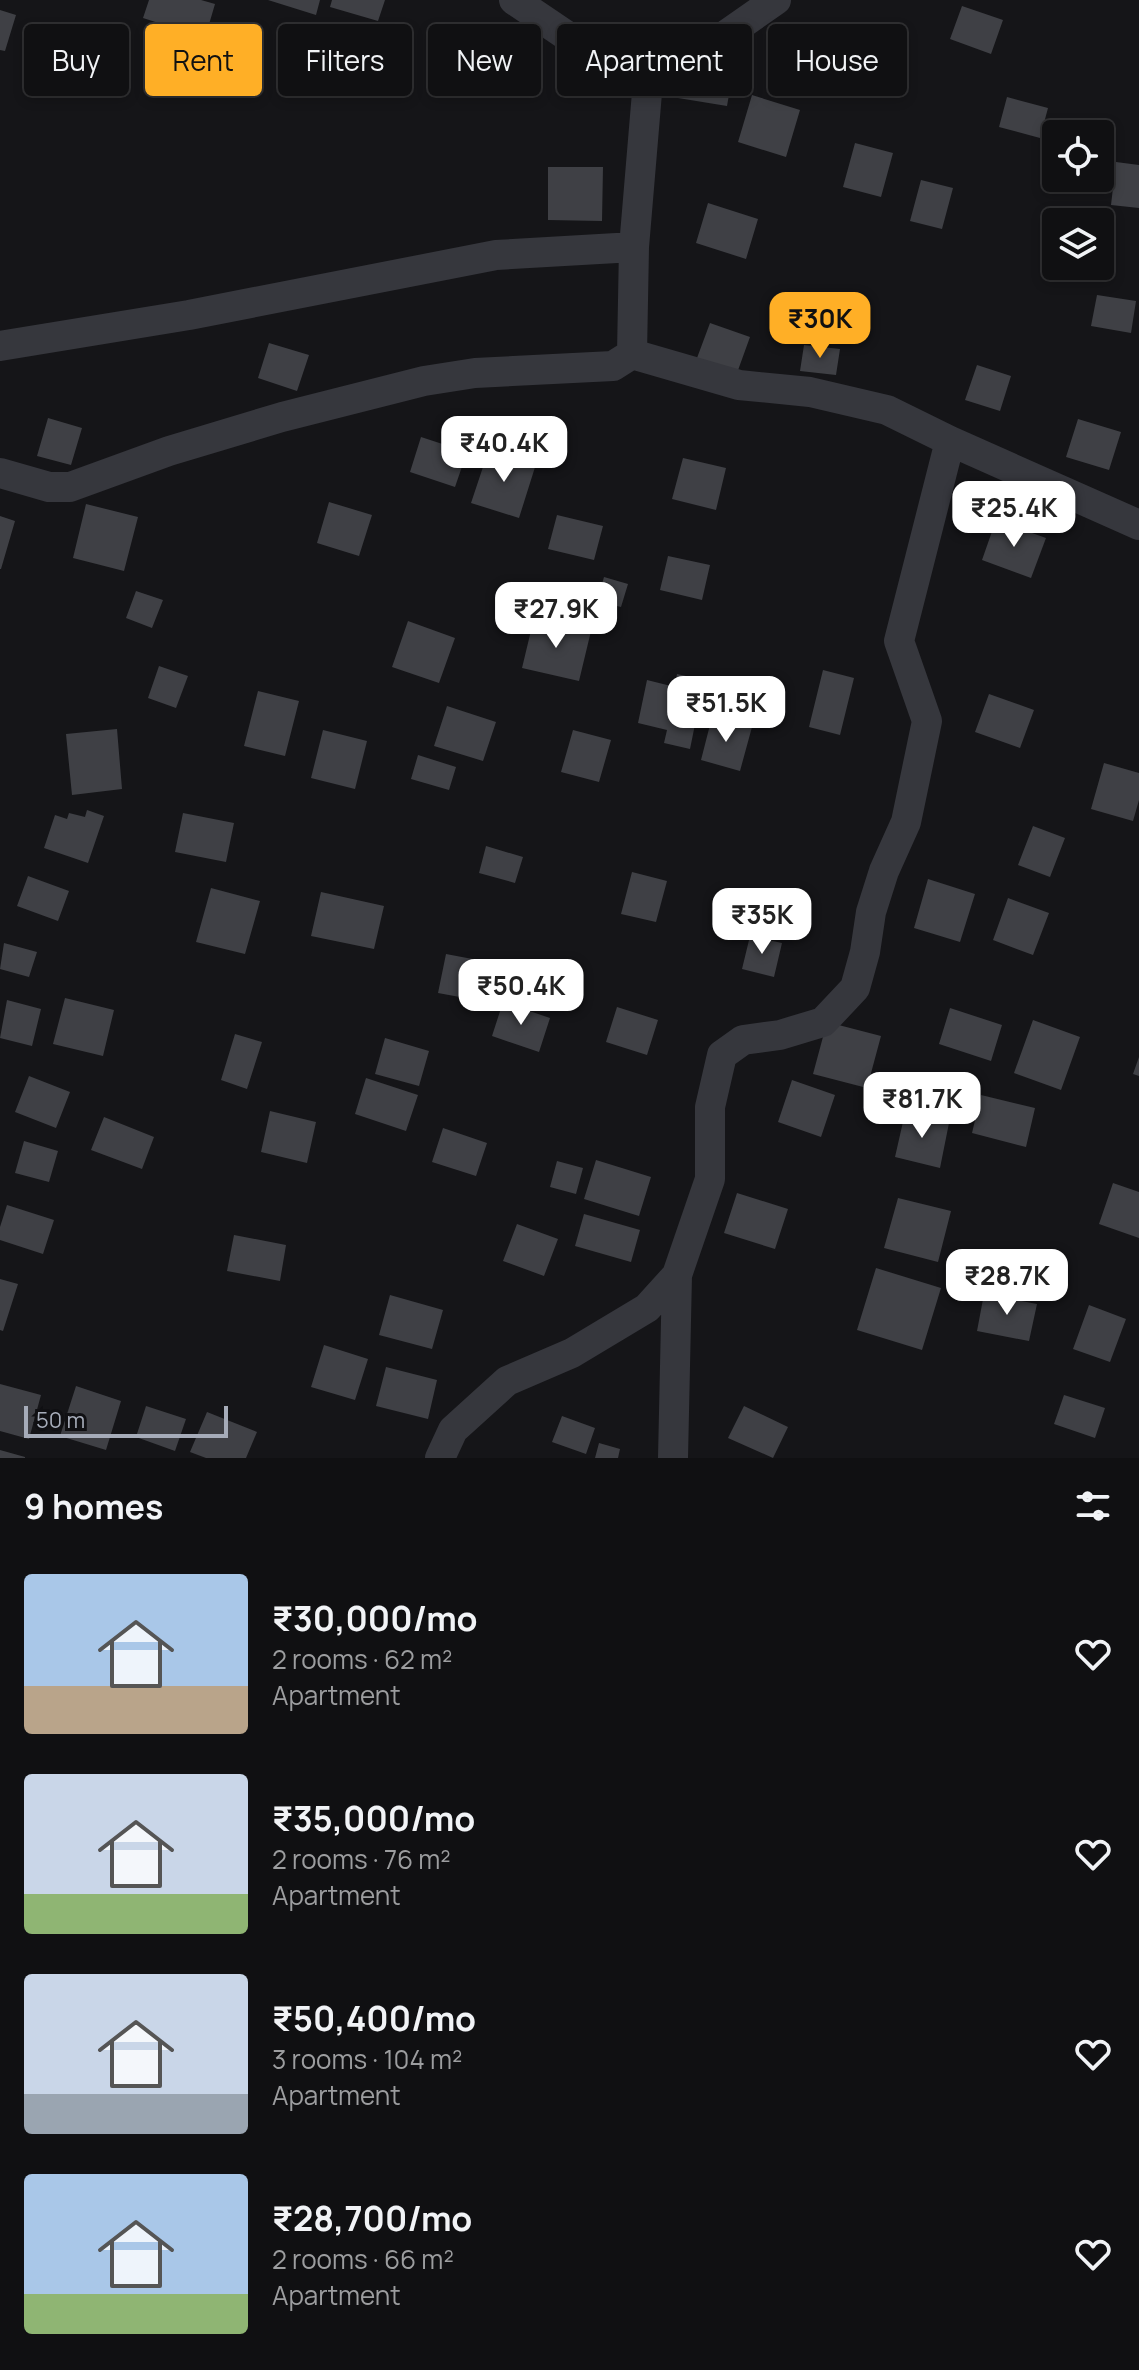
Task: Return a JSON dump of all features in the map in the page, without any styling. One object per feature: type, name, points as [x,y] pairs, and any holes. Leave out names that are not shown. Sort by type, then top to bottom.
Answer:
[{"type":"street","points":[[514,0],[557,29]]},
{"type":"street","points":[[742,24],[776,0]]},
{"type":"street","points":[[632,354],[634,247],[647,96]]},
{"type":"street","points":[[0,346],[189,315],[496,255],[634,247]]},
{"type":"street","points":[[0,473],[49,487],[70,487],[169,451],[282,417],[424,381],[475,373],[613,366],[632,354],[739,385],[810,392],[887,410],[1139,525]]},
{"type":"street","points":[[673,1458],[677,1275],[710,1179],[710,1107],[722,1055],[743,1040],[780,1035],[823,1022],[855,988],[871,912],[884,871],[906,822],[927,721],[899,641],[950,441]]},
{"type":"street","points":[[440,1458],[453,1430],[507,1381],[572,1353],[647,1308],[677,1275]]},
{"type":"building","points":[[149,0],[201,0],[215,4],[209,24],[162,24],[143,18]]},
{"type":"building","points":[[268,0],[320,0],[316,15]]},
{"type":"building","points":[[332,0],[385,0],[378,21],[330,7]]},
{"type":"building","points":[[962,6],[1003,20],[991,54],[950,39]]},
{"type":"building","points":[[0,10],[16,15],[5,51],[0,50]]},
{"type":"building","points":[[752,95],[800,110],[786,157],[738,142]]},
{"type":"building","points":[[678,96],[729,96],[727,106]]},
{"type":"building","points":[[1007,97],[1048,108],[1045,120],[1042,120],[1040,138],[999,127]]},
{"type":"building","points":[[855,143],[893,153],[881,197],[843,187]]},
{"type":"building","points":[[1116,162],[1139,165],[1139,208],[1111,205]]},
{"type":"building","points":[[548,167],[603,167],[602,221],[548,220]]},
{"type":"building","points":[[921,180],[953,188],[942,229],[910,221]]},
{"type":"building","points":[[708,203],[758,219],[746,259],[696,243]]},
{"type":"building","points":[[1097,295],[1136,301],[1131,333],[1091,326]]},
{"type":"building","points":[[710,323],[750,337],[737,373],[697,358]]},
{"type":"building","points":[[269,343],[309,355],[297,391],[258,378]]},
{"type":"building","points":[[804,345],[840,349],[836,375],[800,371]]},
{"type":"building","points":[[977,365],[1011,376],[1000,411],[965,400]]},
{"type":"building","points":[[48,418],[82,428],[71,465],[37,456]]},
{"type":"building","points":[[1078,419],[1121,432],[1109,470],[1066,457]]},
{"type":"building","points":[[421,437],[467,452],[455,487],[410,472]]},
{"type":"building","points":[[489,449],[536,464],[519,518],[471,503]]},
{"type":"building","points":[[683,458],[726,468],[716,510],[672,499]]},
{"type":"building","points":[[329,502],[372,515],[359,556],[317,543]]},
{"type":"building","points":[[86,504],[138,517],[124,571],[73,558]]},
{"type":"building","points":[[557,515],[603,526],[594,560],[548,549]]},
{"type":"building","points":[[0,516],[15,521],[1,569],[0,569]]},
{"type":"building","points":[[996,520],[1046,538],[1031,578],[982,560]]},
{"type":"building","points":[[668,556],[710,565],[702,600],[660,590]]},
{"type":"building","points":[[604,577],[628,584],[621,607],[597,601]]},
{"type":"building","points":[[136,591],[163,600],[152,628],[126,618]]},
{"type":"building","points":[[534,618],[591,631],[579,681],[522,668]]},
{"type":"building","points":[[408,621],[455,638],[439,683],[392,667]]},
{"type":"building","points":[[159,666],[188,676],[176,708],[148,698]]},
{"type":"building","points":[[823,670],[854,678],[840,735],[809,727]]},
{"type":"building","points":[[677,674],[704,680],[690,749],[664,743],[667,730],[638,723],[647,680],[675,687]]},
{"type":"building","points":[[258,691],[299,701],[285,756],[244,746]]},
{"type":"building","points":[[989,694],[1034,710],[1020,748],[975,732]]},
{"type":"building","points":[[447,706],[496,722],[483,761],[434,746]]},
{"type":"building","points":[[712,717],[752,727],[740,771],[701,760]]},
{"type":"building","points":[[117,729],[122,789],[72,795],[66,734]]},
{"type":"building","points":[[323,730],[367,741],[355,789],[311,778]]},
{"type":"building","points":[[573,730],[611,740],[599,782],[561,772]]},
{"type":"building","points":[[418,755],[456,767],[449,790],[411,779]]},
{"type":"building","points":[[1104,763],[1139,773],[1139,800],[1133,821],[1091,809]]},
{"type":"building","points":[[87,810],[104,816],[88,863],[44,848],[55,815],[67,819],[69,813],[85,817]]},
{"type":"building","points":[[183,813],[234,823],[226,862],[175,852]]},
{"type":"building","points":[[1033,826],[1065,838],[1050,877],[1018,865]]},
{"type":"building","points":[[486,846],[523,857],[515,883],[479,873]]},
{"type":"building","points":[[632,872],[667,881],[656,922],[621,914]]},
{"type":"building","points":[[28,876],[69,891],[58,921],[17,906]]},
{"type":"building","points":[[928,879],[975,894],[960,942],[914,928]]},
{"type":"building","points":[[211,888],[260,901],[245,954],[196,942]]},
{"type":"building","points":[[321,892],[384,906],[374,949],[311,936]]},
{"type":"building","points":[[1008,898],[1049,913],[1033,955],[993,940]]},
{"type":"building","points":[[750,936],[782,943],[774,977],[742,969]]},
{"type":"building","points":[[4,943],[37,952],[29,977],[0,969]]},
{"type":"building","points":[[446,954],[483,961],[476,1000],[438,993]]},
{"type":"building","points":[[65,998],[114,1010],[103,1056],[53,1044]]},
{"type":"building","points":[[7,1000],[41,1009],[32,1046],[0,1038]]},
{"type":"building","points":[[503,1002],[550,1018],[539,1052],[492,1036]]},
{"type":"building","points":[[617,1007],[658,1020],[647,1055],[606,1042]]},
{"type":"building","points":[[950,1008],[1002,1025],[991,1061],[939,1044]]},
{"type":"building","points":[[1033,1020],[1080,1037],[1061,1090],[1014,1073]]},
{"type":"building","points":[[827,1022],[881,1036],[867,1088],[813,1074]]},
{"type":"building","points":[[235,1034],[262,1042],[247,1089],[221,1080]]},
{"type":"building","points":[[385,1038],[429,1051],[419,1086],[375,1074]]},
{"type":"building","points":[[1139,1057],[1139,1076],[1133,1074]]},
{"type":"building","points":[[29,1076],[70,1092],[56,1128],[15,1112]]},
{"type":"building","points":[[366,1078],[418,1095],[406,1131],[355,1114]]},
{"type":"building","points":[[792,1080],[835,1095],[821,1137],[778,1122]]},
{"type":"building","points":[[981,1095],[1035,1108],[1026,1147],[972,1133]]},
{"type":"building","points":[[270,1111],[316,1122],[307,1163],[261,1152]]},
{"type":"building","points":[[905,1113],[949,1123],[940,1168],[895,1157]]},
{"type":"building","points":[[104,1117],[154,1137],[142,1169],[91,1150]]},
{"type":"building","points":[[443,1128],[487,1143],[476,1176],[432,1162]]},
{"type":"building","points":[[24,1141],[58,1151],[49,1182],[15,1173]]},
{"type":"building","points":[[596,1160],[651,1177],[639,1216],[584,1199]]},
{"type":"building","points":[[557,1161],[583,1168],[576,1194],[550,1187]]},
{"type":"building","points":[[1113,1183],[1139,1192],[1139,1238],[1099,1224]]},
{"type":"building","points":[[737,1193],[788,1209],[775,1249],[724,1233]]},
{"type":"building","points":[[898,1198],[951,1211],[938,1262],[884,1248]]},
{"type":"building","points":[[7,1205],[54,1220],[43,1254],[0,1240],[0,1227]]},
{"type":"building","points":[[584,1214],[640,1230],[631,1262],[575,1246]]},
{"type":"building","points":[[517,1224],[558,1239],[544,1276],[503,1261]]},
{"type":"building","points":[[234,1235],[286,1245],[280,1281],[227,1271]]},
{"type":"building","points":[[876,1268],[941,1288],[922,1350],[857,1330]]},
{"type":"building","points":[[0,1279],[18,1284],[3,1331],[0,1330]]},
{"type":"building","points":[[984,1294],[1037,1304],[1029,1341],[977,1331]]},
{"type":"building","points":[[390,1295],[443,1310],[432,1349],[379,1335]]},
{"type":"building","points":[[1089,1305],[1126,1319],[1110,1362],[1073,1349]]},
{"type":"building","points":[[324,1345],[368,1359],[355,1400],[311,1387]]},
{"type":"building","points":[[386,1367],[437,1380],[428,1419],[376,1406]]},
{"type":"building","points":[[0,1384],[41,1395],[29,1439],[0,1431]]},
{"type":"building","points":[[76,1386],[121,1401],[106,1450],[60,1436]]},
{"type":"building","points":[[1064,1395],[1105,1408],[1095,1438],[1054,1424]]},
{"type":"building","points":[[146,1406],[186,1419],[175,1451],[136,1437]]},
{"type":"building","points":[[744,1406],[788,1427],[773,1458],[728,1438]]},
{"type":"building","points":[[207,1412],[257,1432],[246,1458],[206,1458],[190,1452]]},
{"type":"building","points":[[562,1416],[595,1428],[586,1454],[552,1442]]},
{"type":"building","points":[[599,1443],[620,1449],[618,1458],[595,1458]]},
{"type":"building","points":[[0,1450],[25,1457],[25,1458],[0,1458]]}]
